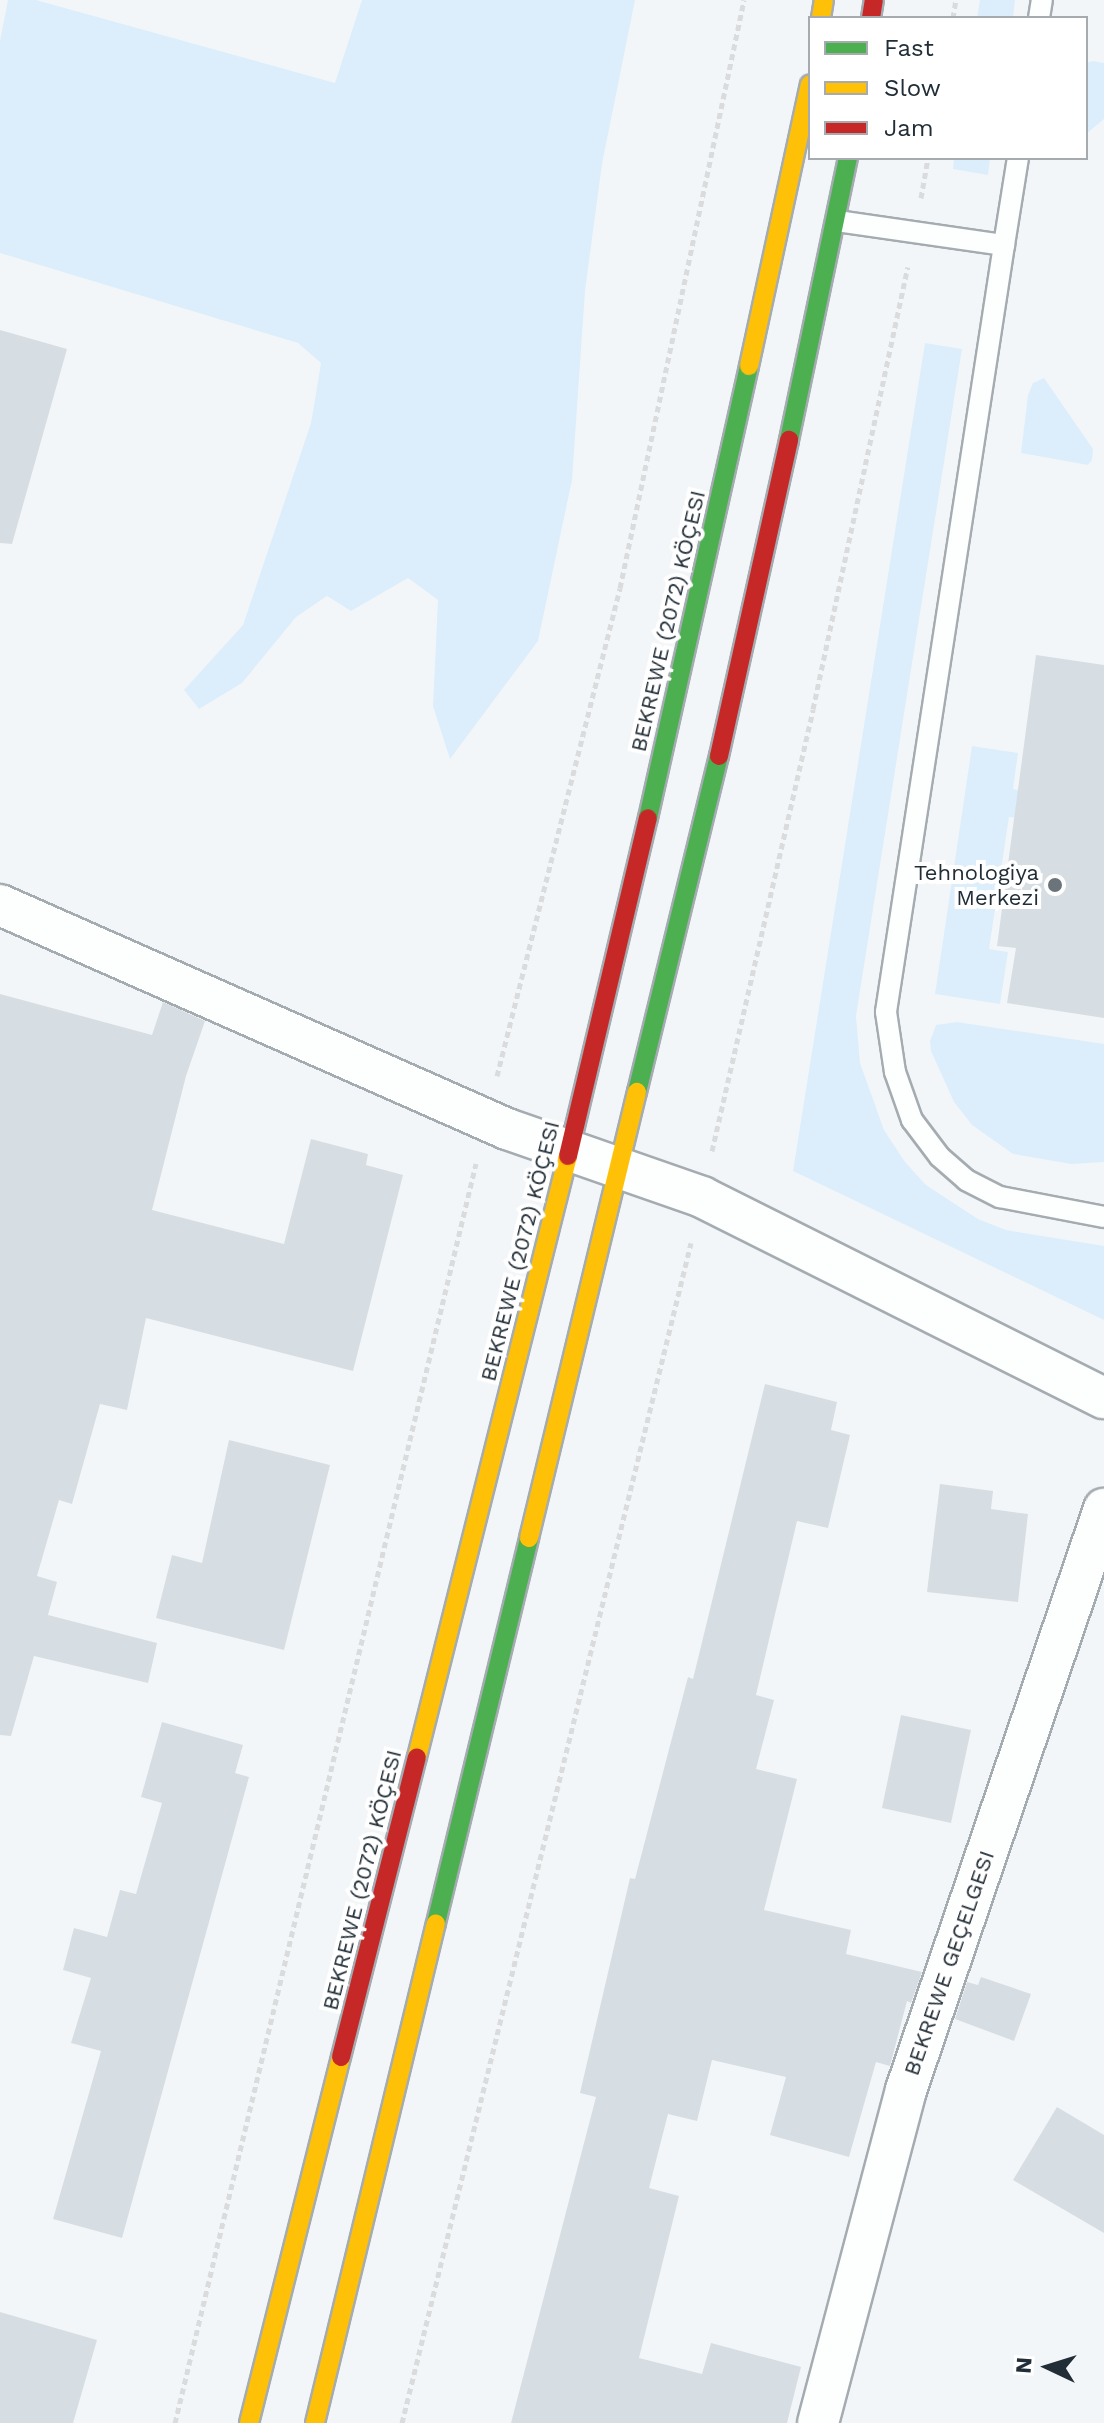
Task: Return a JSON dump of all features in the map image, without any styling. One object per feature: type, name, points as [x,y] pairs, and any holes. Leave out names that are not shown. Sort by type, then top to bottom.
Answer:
[{"type":"main road","name":"BEKREWE (2072) KÖÇESI","points":[[249,2423],[570,1150],[689,644],[808,94]]},
{"type":"main road","points":[[315,2423],[622,1168],[743,656],[848,160]]},
{"type":"street","points":[[0,905],[486,1119],[702,1197],[1104,1398]]},
{"type":"street","name":"BEKREWE GEÇELGESI","points":[[818,2423],[906,2090],[1104,1509]]},
{"type":"lane","points":[[1018,160],[886,1012],[895,1072],[912,1120],[940,1157],[966,1180],[1000,1197],[1104,1217]]},
{"type":"lane","points":[[837,221],[1004,245]]},
{"type":"path","points":[[175,2423],[486,1119],[620,588],[744,0]]},
{"type":"path","points":[[402,2423],[702,1197],[813,709],[928,160]]},
{"type":"shaded area","points":[[8,0],[36,0],[335,83],[362,0],[635,0],[602,164],[585,291],[572,480],[538,641],[450,759],[433,706],[438,600],[408,578],[351,611],[327,596],[296,617],[242,683],[199,709],[184,690],[243,625],[311,423],[321,363],[298,343],[0,253],[0,41]]},
{"type":"shaded area","points":[[980,0],[1015,0],[1013,16],[977,16]]},
{"type":"shaded area","points":[[1088,62],[1104,63],[1104,119],[1088,132]]},
{"type":"shaded area","points":[[954,160],[990,160],[988,175],[953,169]]},
{"type":"shaded area","points":[[925,343],[962,349],[856,1016],[860,1063],[884,1130],[905,1162],[926,1185],[978,1219],[1006,1230],[1104,1246],[1104,1320],[793,1171]]},
{"type":"shaded area","points":[[1044,378],[1093,449],[1088,465],[1021,453],[1028,395],[1033,383]]},
{"type":"shaded area","points":[[972,746],[1018,753],[1013,789],[1031,792],[1027,819],[1009,817],[989,949],[1008,952],[1000,1004],[935,994]]},
{"type":"shaded area","points":[[957,1022],[1104,1044],[1104,1162],[1071,1164],[1013,1154],[972,1125],[954,1102],[931,1051],[930,1041],[936,1025]]},
{"type":"building","points":[[0,330],[67,349],[12,544],[0,543]]},
{"type":"building","name":"Tehnologiya Merkezi","points":[[1036,655],[1104,665],[1104,1018],[1007,1003],[1016,948],[997,946]]},
{"type":"building","points":[[0,994],[152,1035],[163,1002],[205,1021],[186,1076],[152,1210],[284,1244],[311,1139],[368,1154],[366,1165],[403,1175],[353,1371],[146,1318],[127,1410],[100,1404],[72,1504],[59,1500],[37,1576],[57,1582],[48,1615],[157,1643],[148,1683],[34,1656],[11,1736],[0,1735]]},
{"type":"building","points":[[765,1384],[837,1402],[831,1430],[850,1435],[828,1528],[797,1521],[756,1695],[774,1700],[756,1769],[797,1779],[764,1910],[851,1930],[846,1954],[922,1972],[911,2003],[907,2001],[890,2066],[876,2062],[849,2157],[770,2135],[786,2077],[712,2060],[697,2121],[668,2114],[649,2188],[679,2196],[639,2358],[702,2374],[711,2343],[801,2367],[787,2423],[511,2423],[596,2097],[580,2093],[630,1878],[635,1879],[688,1677],[693,1679]]},
{"type":"building","points":[[229,1440],[330,1465],[284,1650],[156,1618],[172,1555],[202,1563]]},
{"type":"building","points":[[940,1484],[993,1491],[991,1509],[1028,1514],[1018,1602],[927,1592]]},
{"type":"building","points":[[901,1715],[971,1730],[951,1823],[882,1808]]},
{"type":"building","points":[[162,1722],[243,1745],[235,1773],[249,1777],[122,2238],[53,2219],[101,2051],[71,2043],[91,1978],[63,1970],[74,1928],[107,1937],[120,1890],[136,1894],[162,1803],[141,1797]]},
{"type":"building","points":[[981,1977],[1031,1994],[1014,2041],[955,2019],[967,1982],[978,1985]]},
{"type":"building","points":[[1057,2107],[1104,2135],[1104,2233],[1013,2180]]},
{"type":"building","points":[[0,2312],[97,2340],[73,2423],[0,2423]]},
{"type":"traffic: fast","points":[[789,440],[848,160]]},
{"type":"traffic: fast","points":[[648,818],[749,366]]},
{"type":"traffic: fast","points":[[637,1092],[719,756]]},
{"type":"traffic: fast","points":[[436,1923],[529,1538]]},
{"type":"traffic: slow","points":[[821,16],[824,0]]},
{"type":"traffic: slow","points":[[749,366],[808,94]]},
{"type":"traffic: slow","points":[[529,1538],[637,1092]]},
{"type":"traffic: slow","points":[[417,1757],[568,1156]]},
{"type":"traffic: slow","points":[[315,2423],[436,1923]]},
{"type":"traffic: slow","points":[[249,2423],[341,2057]]},
{"type":"traffic: jam","points":[[871,16],[874,0]]},
{"type":"traffic: jam","points":[[719,756],[789,440]]},
{"type":"traffic: jam","points":[[568,1156],[648,818]]},
{"type":"traffic: jam","points":[[341,2057],[417,1757]]},
{"type":"place","name":"Tehnologiya Merkezi","points":[[1055,885]]}]
